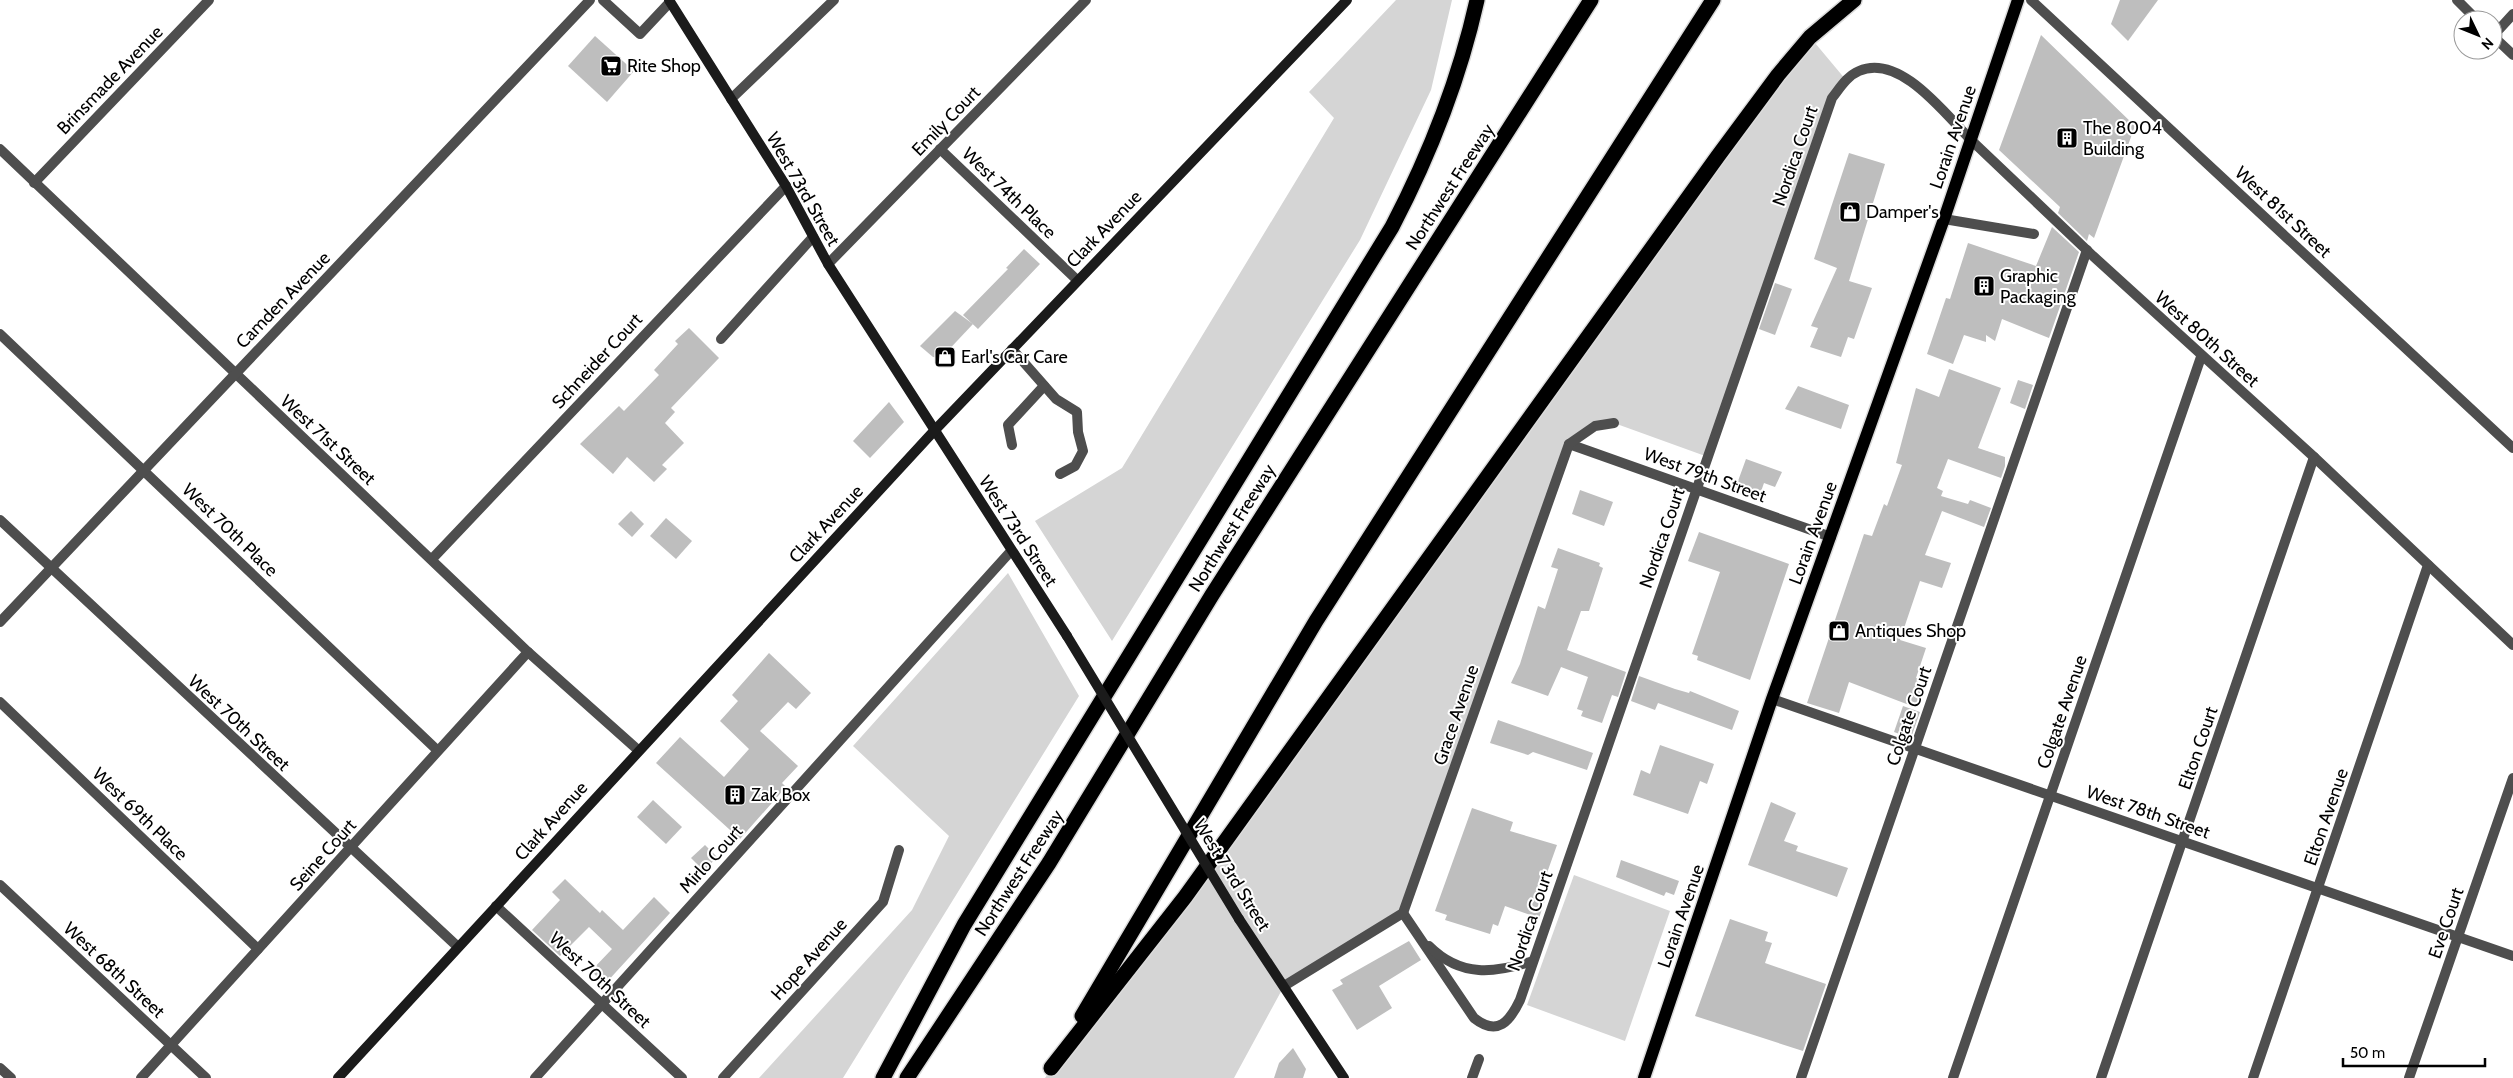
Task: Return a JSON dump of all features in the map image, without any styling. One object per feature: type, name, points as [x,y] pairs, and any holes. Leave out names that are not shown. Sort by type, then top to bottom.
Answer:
[{"type":"highway","points":[[883,1078],[964,926],[1392,227],[1434,141],[1457,80],[1477,0]]},
{"type":"highway","name":"Northwest Freeway","points":[[907,1078],[1049,863],[1217,587],[1591,0]]},
{"type":"highway","points":[[1048,1073],[1316,621],[1713,0]]},
{"type":"highway","points":[[1048,1073],[1185,897],[1778,75],[1810,37],[1854,0]]},
{"type":"main road","name":"Lorain Avenue","points":[[1644,1078],[1772,699],[1944,219],[2018,0]]},
{"type":"street","name":"Brinsmade Avenue","points":[[34,183],[210,0]]},
{"type":"street","name":"Camden Avenue","points":[[0,622],[590,0]]},
{"type":"street","points":[[603,0],[640,34],[670,1]]},
{"type":"street","points":[[731,99],[834,0]]},
{"type":"street","name":"Emily Court","points":[[828,264],[1086,0]]},
{"type":"street","name":"Clark Avenue","points":[[338,1078],[638,750],[934,431],[1347,0]]},
{"type":"street","name":"West 81st Street","points":[[2030,0],[2513,448]]},
{"type":"street","points":[[2456,0],[2466,10]]},
{"type":"street","name":"West 73rd Street","points":[[670,1],[786,186],[828,264],[1066,636],[1239,919],[1284,986],[1340,1076]]},
{"type":"street","points":[[2503,25],[2513,14]]},
{"type":"street","points":[[2503,46],[2513,55]]},
{"type":"street","name":"West 80th Street","points":[[1874,67],[1901,74],[1913,83],[2201,357],[2314,457],[2513,645]]},
{"type":"street","name":"Nordica Court","points":[[1417,934],[1474,1018],[1492,1026],[1503,1025],[1512,1017],[1832,98],[1846,80],[1858,71],[1874,67]]},
{"type":"street","name":"West 71st Street","points":[[0,149],[528,652],[638,750]]},
{"type":"street","name":"West 74th Place","points":[[940,149],[1077,280]]},
{"type":"street","name":"Schneider Court","points":[[432,559],[786,186]]},
{"type":"street","points":[[1944,219],[2034,234]]},
{"type":"street","points":[[721,339],[813,237]]},
{"type":"street","name":"Colgate Court","points":[[1801,1078],[2087,250]]},
{"type":"street","name":"West 70th Place","points":[[0,334],[437,750]]},
{"type":"street","points":[[1012,348],[1056,399],[1077,412],[1078,432],[1083,451],[1075,466],[1060,474]]},
{"type":"street","name":"Colgate Avenue","points":[[1953,1078],[2201,357]]},
{"type":"street","points":[[1012,445],[1008,425],[1044,386]]},
{"type":"street","points":[[1568,444],[1595,426],[1614,423]]},
{"type":"street","name":"West 79th Street","points":[[1568,444],[1831,537]]},
{"type":"street","name":"Grace Avenue","points":[[1403,913],[1568,444]]},
{"type":"street","name":"Elton Court","points":[[2101,1078],[2314,457]]},
{"type":"street","name":"West 70th Street","points":[[0,520],[351,850],[458,947]]},
{"type":"street","name":"Mirlo Court","points":[[535,1078],[1011,551]]},
{"type":"street","name":"Elton Avenue","points":[[2253,1078],[2428,566]]},
{"type":"street","name":"Seine Court","points":[[141,1078],[351,850],[437,750],[528,652]]},
{"type":"street","name":"West 78th Street","points":[[1772,699],[1914,750],[2184,840],[2318,890],[2513,956]]},
{"type":"street","name":"West 69th Place","points":[[0,702],[258,949]]},
{"type":"street","name":"Eve Court","points":[[2409,1078],[2513,778]]},
{"type":"street","name":"Hope Avenue","points":[[723,1078],[883,902],[898,850]]},
{"type":"street","name":"West 68th Street","points":[[0,886],[206,1078]]},
{"type":"street","name":"West 70th Street","points":[[496,906],[682,1078]]},
{"type":"street","points":[[1284,986],[1403,913],[1417,934],[1436,953],[1449,961],[1482,971],[1500,971],[1533,960]]},
{"type":"street","points":[[1472,1078],[1479,1059]]},
{"type":"street","points":[[0,1068],[10,1078]]},
{"type":"shaded area","points":[[1396,0],[1452,0],[1431,90],[1360,240],[1112,641],[1035,521],[1122,468],[1334,118],[1309,92]]},
{"type":"shaded area","points":[[1810,37],[1846,80],[1832,98],[1708,457],[1614,423],[1595,426],[1569,445],[1403,913],[1284,986],[1234,1078],[1045,1078]]},
{"type":"shaded area","points":[[1008,573],[1079,696],[843,1078],[759,1078],[912,910],[949,836],[853,746]]},
{"type":"shaded area","points":[[1574,875],[1670,911],[1625,1041],[1527,1005]]},
{"type":"building","points":[[2120,0],[2158,0],[2128,41],[2111,24]]},
{"type":"building","name":"The 8004 Building","points":[[2041,35],[2135,126],[2094,238],[2089,234],[2087,241],[2058,213],[2060,207],[1999,150]]},
{"type":"building","points":[[595,36],[634,71],[607,102],[568,66]]},
{"type":"building","points":[[1849,153],[1885,164],[1849,281],[1872,288],[1854,339],[1848,337],[1841,357],[1810,347],[1818,328],[1811,326],[1837,268],[1814,259]]},
{"type":"building","points":[[2052,227],[2079,252],[2049,338],[2002,319],[1995,341],[1986,335],[1986,342],[1964,335],[1953,364],[1927,354],[1946,298],[1950,299],[1968,243],[2036,266]]},
{"type":"building","points":[[1024,249],[1040,264],[978,329],[963,315],[1008,269],[1006,268]]},
{"type":"building","points":[[1775,283],[1792,289],[1775,335],[1759,329]]},
{"type":"building","points":[[955,311],[973,324],[941,358],[933,357],[920,346]]},
{"type":"building","points":[[689,328],[719,358],[671,408],[675,412],[665,423],[684,443],[662,465],[667,469],[654,482],[627,457],[613,474],[580,444],[619,406],[624,411],[659,375],[654,370],[678,344],[675,341]]},
{"type":"building","points":[[1949,369],[2001,388],[1978,448],[2005,457],[2005,466],[2001,478],[1948,459],[1937,488],[1943,491],[1941,496],[1968,504],[1970,500],[1991,508],[1984,527],[1942,511],[1925,555],[1951,563],[1942,588],[1920,581],[1900,640],[1926,648],[1916,678],[1927,682],[1917,708],[1849,682],[1839,713],[1807,703],[1864,534],[1872,536],[1884,504],[1887,506],[1902,465],[1896,463],[1916,388],[1939,397]]},
{"type":"building","points":[[2018,380],[2033,385],[2025,409],[2010,403]]},
{"type":"building","points":[[1798,386],[1849,405],[1841,429],[1785,409]]},
{"type":"building","points":[[889,402],[904,422],[870,458],[853,441]]},
{"type":"building","points":[[1746,459],[1782,472],[1775,487],[1764,483],[1758,500],[1734,492]]},
{"type":"building","points":[[1580,490],[1613,502],[1604,526],[1572,514]]},
{"type":"building","points":[[631,511],[644,524],[632,537],[618,524]]},
{"type":"building","points":[[666,518],[692,541],[676,559],[650,536]]},
{"type":"building","points":[[1699,532],[1789,564],[1750,680],[1697,660],[1698,656],[1692,654],[1720,572],[1688,561]]},
{"type":"building","points":[[1558,548],[1600,563],[1599,566],[1603,568],[1589,611],[1581,611],[1567,650],[1626,672],[1618,697],[1612,695],[1602,723],[1581,716],[1583,711],[1577,709],[1588,677],[1561,667],[1548,696],[1511,683],[1520,664],[1538,606],[1545,609],[1558,569],[1551,567]]},
{"type":"building","points":[[769,653],[811,693],[796,709],[788,702],[760,731],[798,766],[782,783],[786,787],[740,839],[656,763],[680,737],[724,777],[749,749],[720,721],[738,701],[732,695]]},
{"type":"building","points":[[1639,676],[1675,689],[1689,693],[1690,691],[1739,711],[1732,730],[1658,703],[1655,710],[1631,701]]},
{"type":"building","points":[[1903,706],[1920,712],[1911,738],[1894,732]]},
{"type":"building","points":[[1498,720],[1593,753],[1587,770],[1533,752],[1528,755],[1490,743]]},
{"type":"building","points":[[1660,745],[1714,764],[1707,784],[1700,781],[1688,814],[1633,795],[1641,770],[1650,774]]},
{"type":"building","points":[[653,800],[682,827],[666,844],[637,817]]},
{"type":"building","points":[[1771,802],[1796,813],[1784,841],[1798,846],[1796,851],[1848,868],[1837,897],[1748,865]]},
{"type":"building","points":[[1472,808],[1513,822],[1510,831],[1557,845],[1538,898],[1545,900],[1539,918],[1505,906],[1498,926],[1493,924],[1490,934],[1445,920],[1447,915],[1435,911]]},
{"type":"building","points":[[705,845],[717,857],[704,871],[691,858]]},
{"type":"building","points":[[1621,860],[1679,881],[1674,895],[1666,892],[1664,896],[1616,877]]},
{"type":"building","points":[[565,879],[600,913],[602,910],[623,930],[654,897],[670,913],[605,984],[591,971],[612,949],[589,927],[560,956],[532,930],[560,900],[552,892]]},
{"type":"building","points":[[1730,919],[1768,932],[1765,941],[1772,943],[1765,963],[1826,984],[1803,1051],[1695,1016]]},
{"type":"building","points":[[1409,941],[1421,960],[1379,986],[1392,1008],[1357,1030],[1332,990],[1343,984],[1340,980]]},
{"type":"building","points":[[1293,1048],[1306,1069],[1303,1078],[1274,1078],[1279,1063]]},
{"type":"place","name":"Rite Shop","points":[[611,66]]},
{"type":"place","name":"The 8004 Building","points":[[2067,138]]},
{"type":"place","name":"Damper's","points":[[1850,212]]},
{"type":"place","name":"Graphic Packaging","points":[[1984,286]]},
{"type":"place","name":"Earl's Car Care","points":[[945,357]]},
{"type":"place","name":"Antiques Shop","points":[[1839,631]]},
{"type":"place","name":"Zak Box","points":[[735,795]]}]
